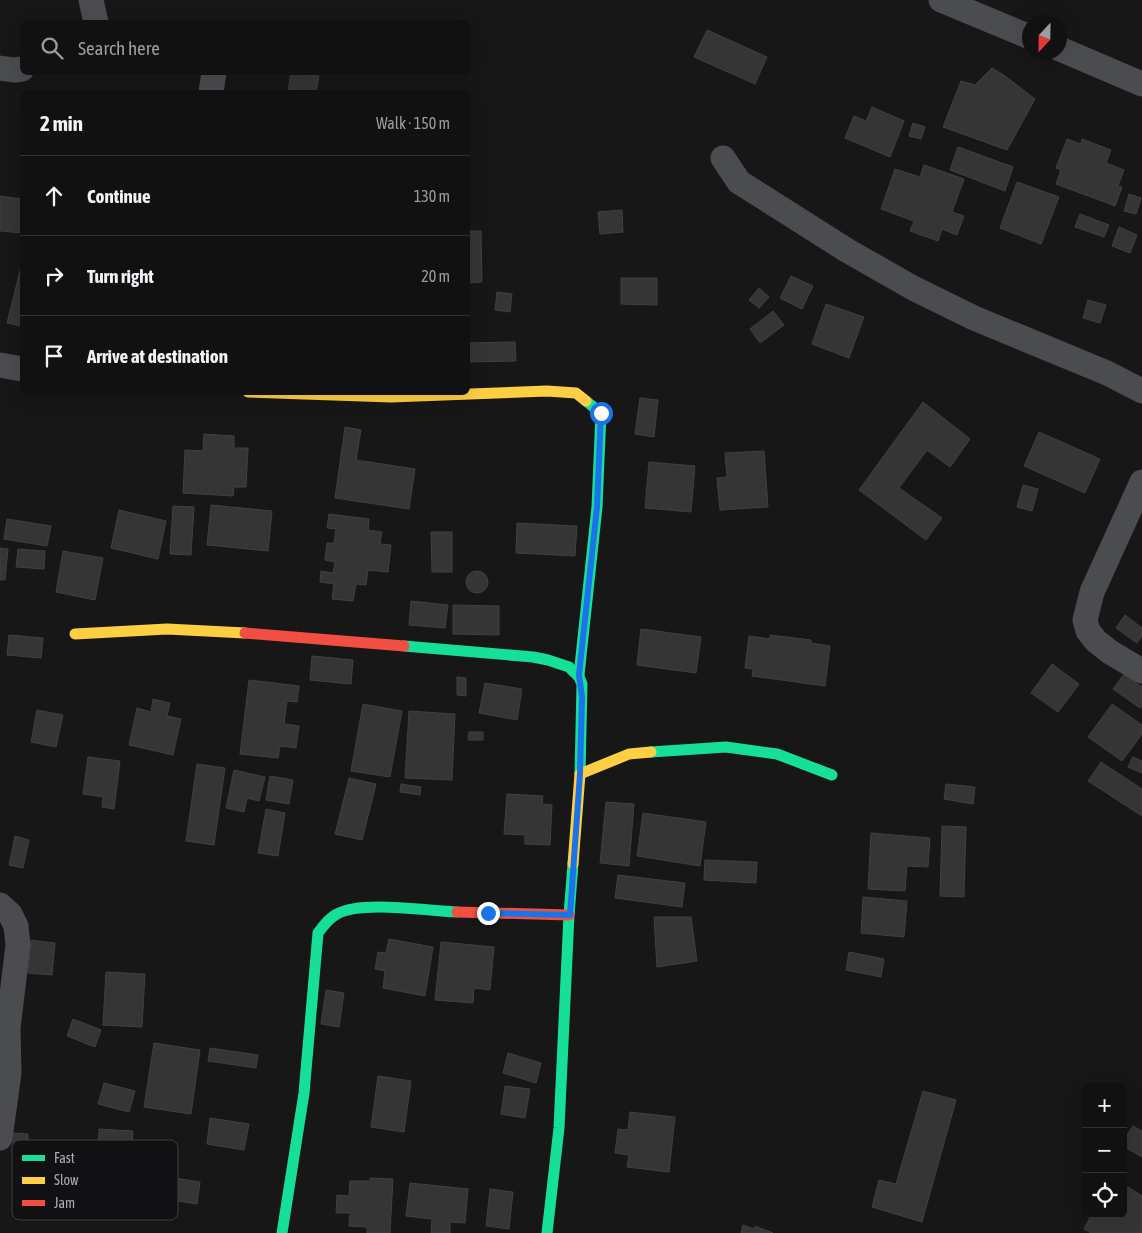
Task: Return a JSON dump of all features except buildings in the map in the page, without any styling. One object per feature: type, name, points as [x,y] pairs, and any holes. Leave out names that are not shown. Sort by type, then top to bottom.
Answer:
[{"type":"street","points":[[91,0],[96,20]]},
{"type":"street","points":[[941,0],[1022,34]]},
{"type":"street","points":[[1067,52],[1142,84]]},
{"type":"street","points":[[0,68],[20,69]]},
{"type":"street","points":[[211,90],[214,75]]},
{"type":"street","points":[[723,158],[739,182],[848,251],[913,288],[974,318],[1107,373],[1142,391]]},
{"type":"street","points":[[0,366],[20,369]]},
{"type":"street","points":[[470,394],[547,391],[576,393],[601,413],[597,507],[579,675],[582,697],[580,774],[570,915],[560,1128],[548,1233]]},
{"type":"street","points":[[333,395],[390,397],[442,395]]},
{"type":"street","points":[[1142,482],[1092,592],[1085,620],[1088,631],[1096,641],[1110,652],[1142,671]]},
{"type":"street","points":[[75,634],[167,629],[295,636],[533,657],[562,663],[579,675]]},
{"type":"street","points":[[580,774],[629,754],[726,747],[777,754],[832,775]]},
{"type":"street","points":[[0,905],[10,914],[16,926],[18,945],[8,1028],[9,1073],[0,1138]]},
{"type":"street","points":[[282,1233],[304,1093],[318,933],[327,921],[338,913],[379,908],[570,915]]},
{"type":"traffic: fast","points":[[579,675],[597,507],[601,413],[586,401]]},
{"type":"traffic: fast","points":[[404,646],[533,657],[569,667],[579,677],[582,684],[580,774]]},
{"type":"traffic: fast","points":[[651,752],[726,747],[777,754],[832,775]]},
{"type":"traffic: fast","points":[[547,1233],[559,1128],[573,864]]},
{"type":"traffic: fast","points":[[282,1233],[304,1093],[318,933],[329,920],[337,914],[348,910],[395,907],[457,912]]},
{"type":"traffic: slow","points":[[470,394],[547,391],[576,393],[586,401]]},
{"type":"traffic: slow","points":[[334,395],[391,397],[443,395]]},
{"type":"traffic: slow","points":[[75,634],[167,629],[245,633]]},
{"type":"traffic: slow","points":[[573,864],[580,774],[629,754],[651,752]]},
{"type":"traffic: jam","points":[[245,633],[404,646]]},
{"type":"traffic: jam","points":[[457,912],[569,915]]},
{"type":"route","points":[[488,913],[570,915],[580,774],[582,684],[579,675],[597,507],[601,413]]}]
